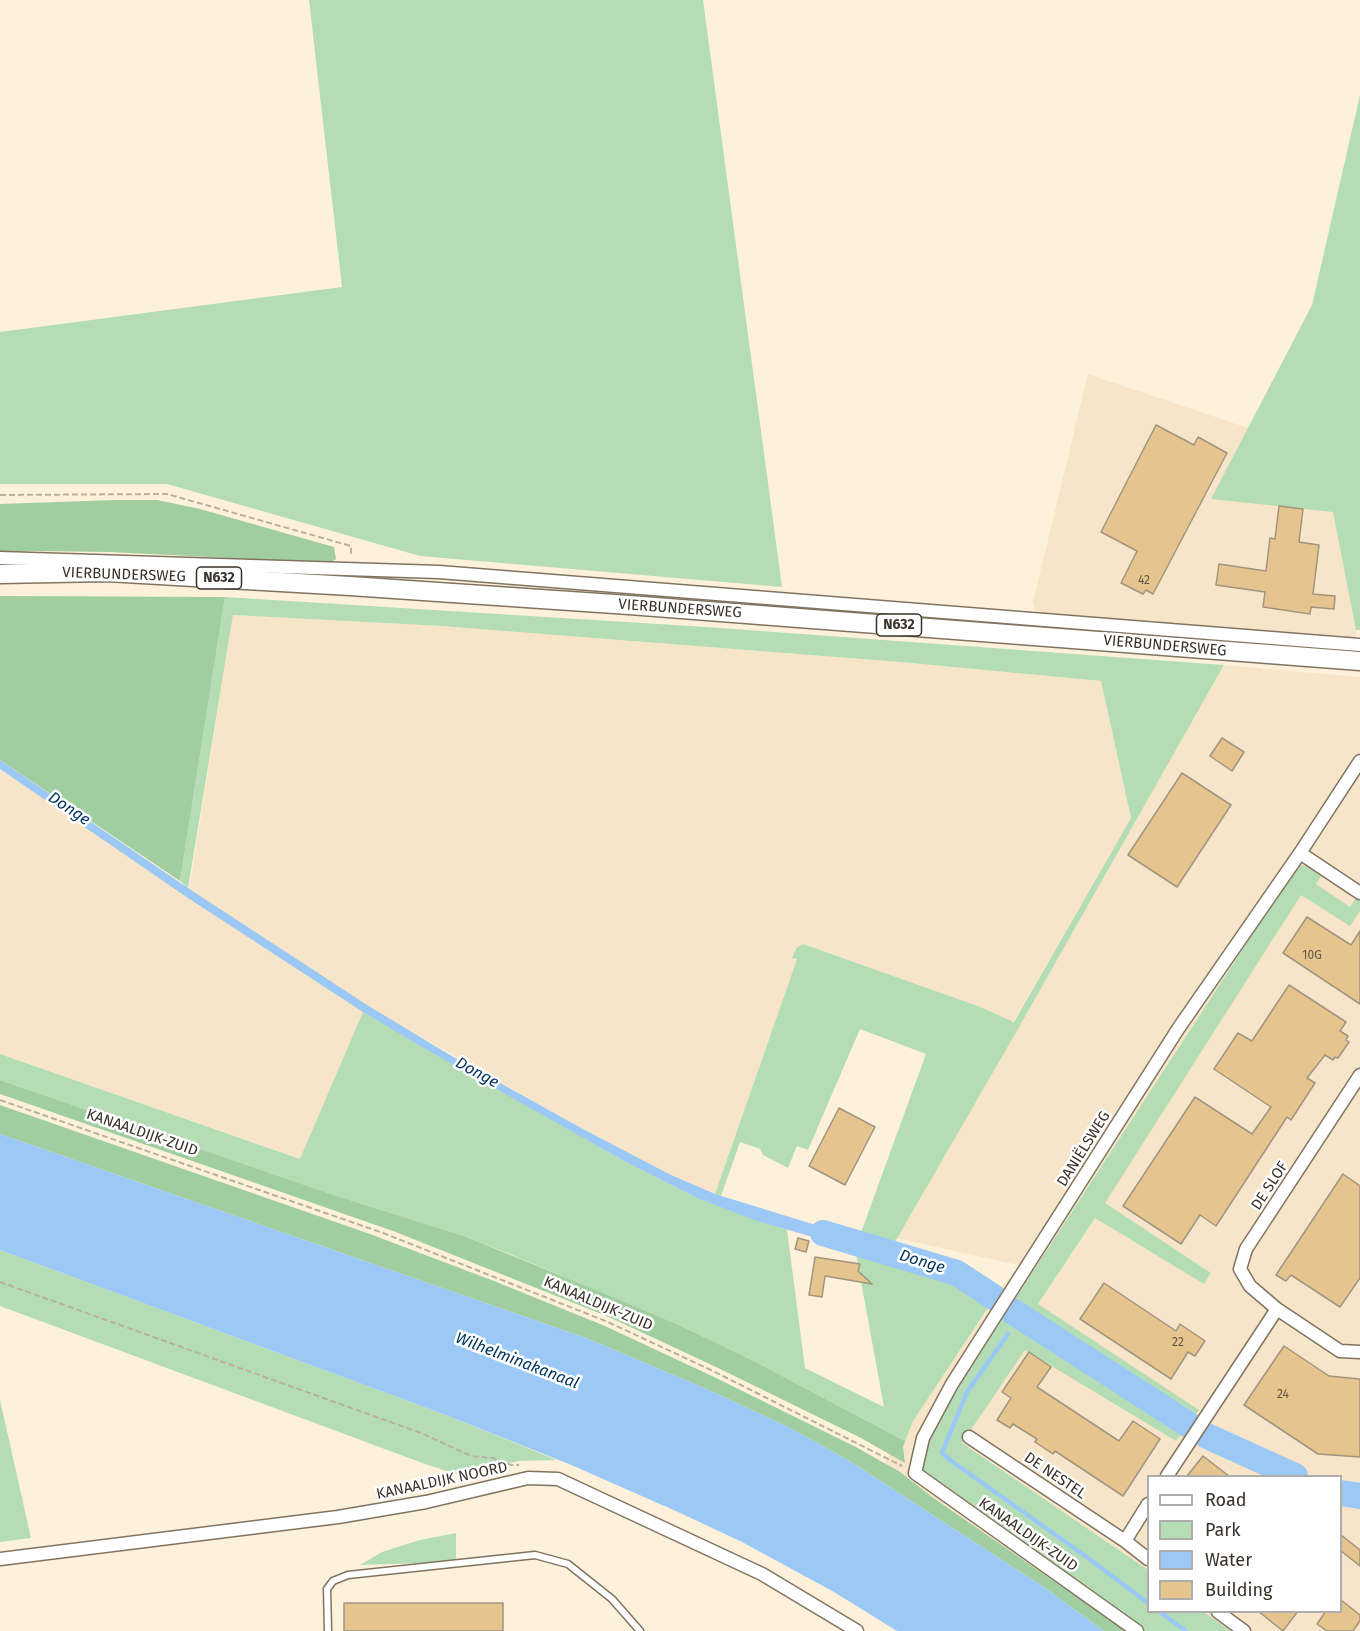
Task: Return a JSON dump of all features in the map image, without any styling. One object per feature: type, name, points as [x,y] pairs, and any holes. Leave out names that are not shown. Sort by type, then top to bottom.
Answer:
[{"type":"main road","name":"VIERBUNDERSWEG","points":[[0,574],[107,572],[351,577],[437,591],[629,605],[827,611],[1229,643],[1350,655]]},
{"type":"street","name":"VIERBUNDERSWEG","points":[[0,558],[351,577],[439,572],[631,586],[827,611]]},
{"type":"street","points":[[437,591],[439,572]]},
{"type":"street","points":[[629,605],[631,586]]},
{"type":"street","name":"VIERBUNDERSWEG","points":[[1350,655],[1360,645]]},
{"type":"street","name":"DANIËLSWEG","points":[[915,1473],[923,1438],[952,1384],[1178,1029],[1300,853],[1360,761]]},
{"type":"street","points":[[1300,853],[1360,893]]},
{"type":"street","name":"DE SLOF","points":[[1360,1075],[1246,1249],[1240,1269],[1250,1286],[1277,1309],[1341,1351],[1360,1352]]},
{"type":"street","points":[[1168,1475],[1277,1309]]},
{"type":"street","name":"DE NESTEL","points":[[969,1437],[1147,1558]]},
{"type":"street","name":"KANAALDIJK-ZUID","points":[[915,1473],[1137,1631]]},
{"type":"street","name":"KANAALDIJK NOORD","points":[[0,1559],[338,1517],[426,1502],[528,1478],[558,1479],[762,1574],[857,1631]]},
{"type":"street","points":[[1125,1541],[1147,1507]]},
{"type":"street","points":[[1221,1613],[1244,1631]]},
{"type":"lane","points":[[328,1631],[327,1589],[333,1581],[348,1575],[535,1555],[568,1564],[612,1599],[640,1631]]},
{"type":"path","points":[[0,495],[167,494],[351,546],[351,577]]},
{"type":"path","name":"KANAALDIJK-ZUID","points":[[0,1100],[383,1233],[609,1322],[713,1371],[915,1473]]},
{"type":"path","points":[[0,1282],[421,1433],[471,1456],[493,1458],[522,1466]]},
{"type":"shaded area","points":[[1088,374],[1254,430],[1341,505],[1360,609],[1354,648],[1039,623],[1033,602]]},
{"type":"shaded area","points":[[233,615],[441,626],[900,662],[1101,681],[1131,818],[1013,1022],[978,1006],[803,944],[795,948],[792,957],[797,959],[715,1194],[669,1174],[583,1129],[367,1006],[301,1159],[0,1054],[0,769],[188,897]]},
{"type":"shaded area","points":[[1224,665],[1360,677],[1360,1631],[1113,1631],[879,1472],[915,1413],[1018,1265],[896,1238],[1018,1029]]},
{"type":"green space","points":[[309,0],[703,0],[782,587],[420,556],[167,484],[0,484],[0,332],[342,287]]},
{"type":"green space","points":[[1360,95],[1360,630],[1356,630],[1333,512],[1211,499],[1312,305]]},
{"type":"green space","points":[[157,500],[200,509],[334,547],[336,559],[330,563],[109,552],[0,553],[0,504]]},
{"type":"green space","points":[[0,596],[225,597],[180,881],[0,760]]},
{"type":"green space","points":[[225,597],[707,627],[1224,665],[888,1254],[964,1277],[995,1297],[913,1421],[905,1441],[754,1361],[679,1325],[512,1255],[464,1236],[337,1196],[0,1080],[0,1054],[300,1159],[363,1012],[626,1162],[695,1197],[787,1230],[805,1368],[884,1407],[855,1249],[926,1054],[860,1029],[808,1150],[797,1146],[788,1168],[763,1155],[760,1149],[740,1142],[721,1196],[715,1194],[797,959],[792,958],[796,948],[803,944],[978,1006],[1014,1022],[1131,818],[1101,681],[900,662],[441,626],[233,615],[188,888],[180,881]]},
{"type":"green space","points":[[1300,865],[1309,867],[1322,875],[1316,884],[1350,907],[1356,898],[1360,900],[1360,911],[1350,926],[1301,895],[1105,1203],[1211,1273],[1204,1284],[1095,1218],[1038,1304],[1199,1410],[1176,1441],[1025,1350],[962,1443],[1147,1569],[1147,1613],[1205,1613],[1230,1631],[1142,1631],[920,1471],[926,1436],[1293,872]]},
{"type":"green space","points":[[0,1080],[337,1196],[464,1236],[679,1325],[754,1361],[905,1441],[903,1447],[905,1463],[861,1438],[609,1317],[393,1231],[0,1094]]},
{"type":"green space","points":[[0,1105],[370,1234],[605,1326],[856,1447],[900,1472],[932,1497],[1126,1631],[1104,1631],[1042,1586],[848,1460],[788,1427],[711,1391],[586,1338],[0,1134]]},
{"type":"green space","points":[[0,1250],[443,1414],[557,1460],[518,1461],[459,1475],[0,1306]]},
{"type":"green space","points":[[0,1400],[31,1538],[0,1542]]},
{"type":"green space","points":[[456,1533],[456,1562],[360,1565],[382,1552],[420,1540]]},
{"type":"water","points":[[0,760],[188,888],[367,1005],[450,1055],[669,1174],[715,1194],[858,1238],[855,1249],[757,1221],[695,1197],[626,1162],[429,1051],[363,1012],[188,898],[0,769]]},
{"type":"water","name":"Wilhelminakanaal","points":[[0,1134],[586,1338],[711,1391],[788,1427],[848,1460],[1042,1586],[1104,1631],[897,1631],[834,1592],[742,1542],[569,1464],[443,1414],[0,1250]]},
{"type":"building","points":[[1156,425],[1194,445],[1198,437],[1227,453],[1153,594],[1146,590],[1143,594],[1121,583],[1137,551],[1101,532]]},
{"type":"building","points":[[1279,506],[1303,509],[1299,542],[1319,545],[1313,594],[1335,596],[1334,609],[1311,607],[1310,614],[1263,607],[1265,592],[1216,585],[1219,564],[1266,571],[1270,538],[1275,539]]},
{"type":"building","points":[[1222,738],[1244,752],[1232,771],[1210,756]]},
{"type":"building","points":[[1182,773],[1231,805],[1177,887],[1128,855]]},
{"type":"building","points":[[1307,917],[1351,945],[1360,931],[1360,1004],[1283,953]]},
{"type":"building","points":[[1289,985],[1346,1022],[1340,1031],[1348,1036],[1346,1040],[1349,1042],[1338,1058],[1335,1057],[1333,1060],[1325,1055],[1307,1078],[1315,1083],[1291,1120],[1287,1117],[1216,1226],[1200,1215],[1181,1244],[1123,1206],[1195,1097],[1252,1134],[1271,1107],[1214,1069],[1238,1033],[1252,1041]]},
{"type":"building","points":[[839,1108],[875,1127],[845,1185],[809,1166]]},
{"type":"building","points":[[1343,1174],[1360,1186],[1360,1278],[1340,1307],[1291,1275],[1286,1281],[1276,1275]]},
{"type":"building","points":[[798,1238],[809,1241],[806,1252],[795,1249]]},
{"type":"building","points":[[815,1257],[860,1264],[858,1271],[872,1284],[825,1276],[822,1297],[809,1295]]},
{"type":"building","points":[[1104,1283],[1176,1331],[1180,1324],[1205,1341],[1195,1356],[1188,1352],[1171,1379],[1080,1319]]},
{"type":"building","points":[[1284,1346],[1329,1376],[1360,1379],[1360,1457],[1318,1454],[1244,1405]]},
{"type":"building","points":[[1029,1352],[1051,1367],[1037,1387],[1119,1441],[1133,1421],[1160,1439],[1123,1496],[1055,1451],[1053,1454],[1035,1442],[1037,1439],[1013,1424],[1010,1428],[997,1420],[1011,1398],[1002,1392]]},
{"type":"building","points":[[1203,1456],[1228,1475],[1188,1475]]},
{"type":"building","points":[[1342,1536],[1360,1550],[1360,1566],[1342,1552]]},
{"type":"building","points":[[1342,1601],[1360,1615],[1360,1621],[1353,1631],[1327,1631],[1317,1624],[1325,1613],[1342,1613]]},
{"type":"building","points":[[344,1603],[503,1603],[503,1631],[344,1631]]},
{"type":"building","points":[[1260,1613],[1296,1613],[1283,1631]]},
{"type":"waterway","name":"Donge","points":[[823,1233],[957,1273],[995,1298]]},
{"type":"waterway","name":"Donge","points":[[1012,1311],[1189,1425]]},
{"type":"waterway","points":[[1008,1334],[967,1392],[942,1453],[1147,1602]]},
{"type":"waterway","name":"Donge","points":[[1207,1436],[1293,1475]]},
{"type":"waterway","name":"Donge","points":[[1342,1493],[1360,1496]]},
{"type":"waterway","points":[[1161,1613],[1186,1631]]}]
